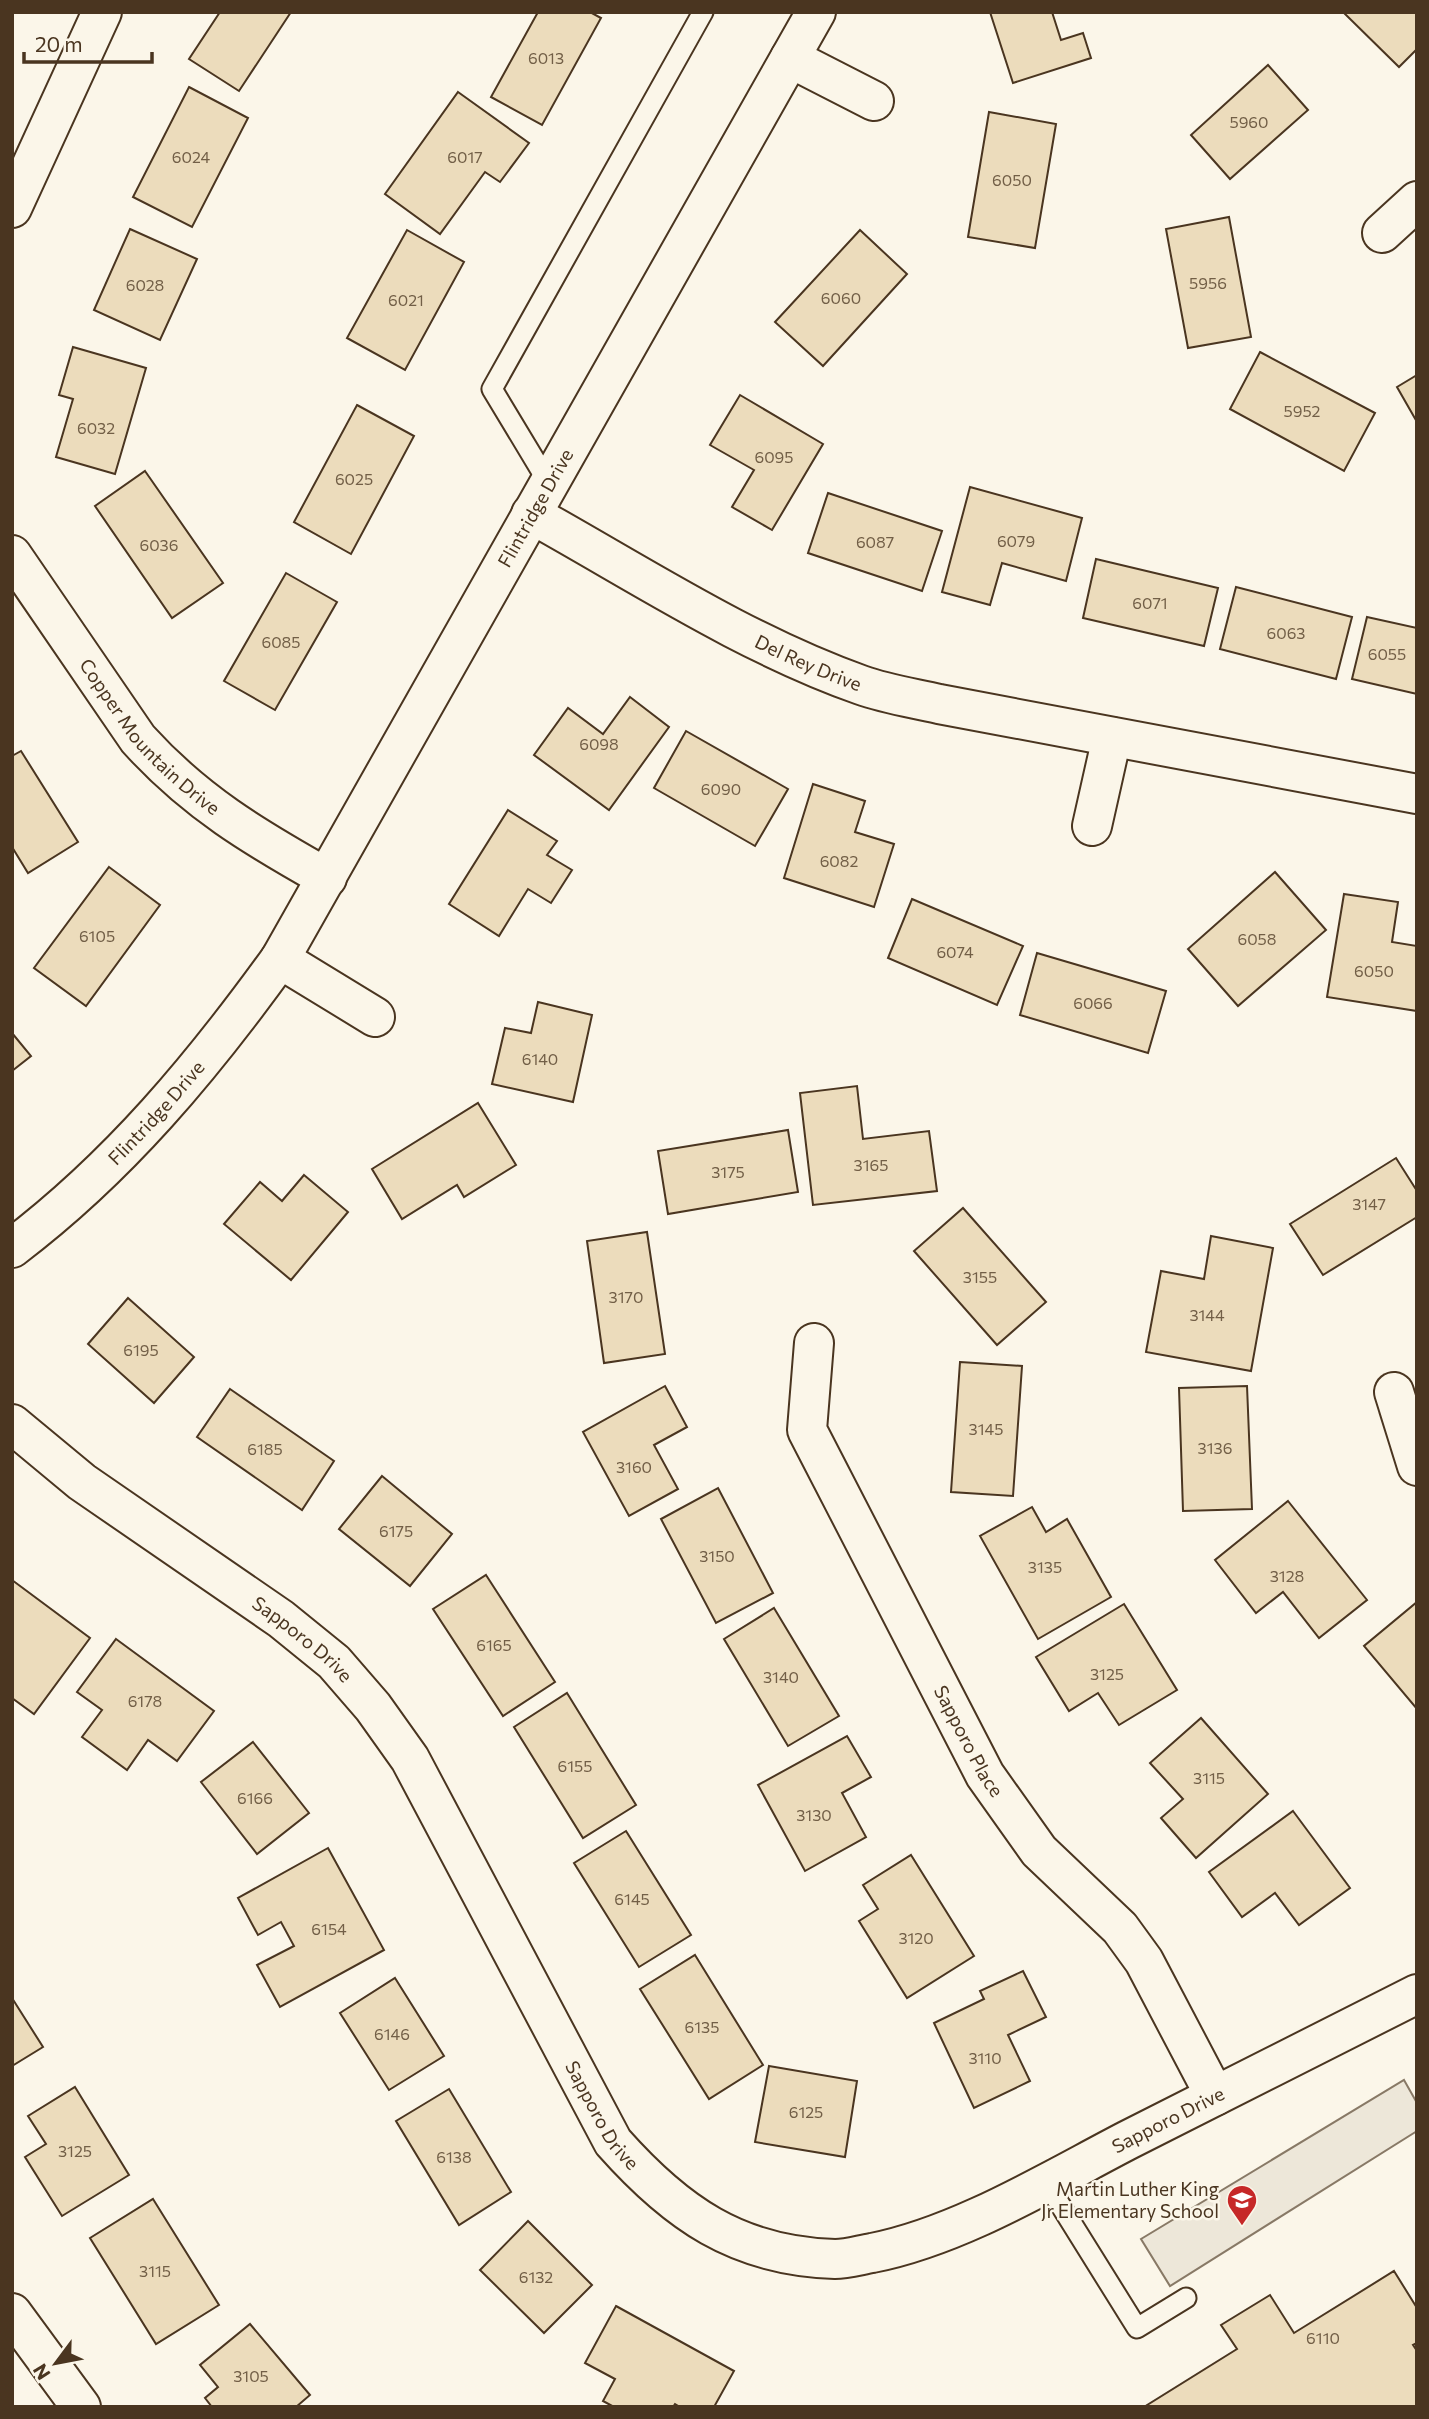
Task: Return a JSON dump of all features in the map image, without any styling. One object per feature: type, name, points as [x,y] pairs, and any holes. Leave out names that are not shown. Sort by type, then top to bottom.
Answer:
[{"type":"street","points":[[12,208],[102,12]]},
{"type":"street","name":"Flintridge Drive","points":[[12,1248],[118,1158],[230,1028],[280,959],[816,12]]},
{"type":"street","points":[[790,58],[874,101]]},
{"type":"street","points":[[1382,233],[1417,201]]},
{"type":"street","name":"Del Rey Drive","points":[[540,498],[744,634],[851,681],[939,704],[1417,794]]},
{"type":"street","name":"Copper Mountain Drive","points":[[12,555],[138,739],[159,762],[212,809],[239,828],[327,878]]},
{"type":"street","points":[[1092,826],[1112,737]]},
{"type":"street","points":[[280,959],[375,1017]]},
{"type":"street","name":"Sapporo Place","points":[[814,1343],[807,1430],[985,1775],[1040,1851],[1119,1928],[1144,1961],[1215,2096]]},
{"type":"street","points":[[1394,1392],[1417,1466]]},
{"type":"street","name":"Sapporo Drive","points":[[12,1424],[82,1482],[281,1619],[334,1662],[373,1707],[410,1759],[613,2143],[645,2178],[687,2214],[735,2239],[790,2255],[838,2259],[908,2243],[959,2224],[1046,2182],[1417,1994]]},
{"type":"street","points":[[12,2313],[80,2407]]},
{"type":"lane","points":[[540,498],[492,389],[703,12]]},
{"type":"lane","points":[[1046,2182],[1137,2328],[1186,2298]]},
{"type":"shaded area","points":[[1404,2080],[1417,2103],[1417,2131],[1170,2286],[1141,2239]]},
{"type":"building","points":[[220,12],[291,12],[239,91],[189,59]]},
{"type":"building","points":[[538,12],[590,12],[601,18],[542,125],[491,97]]},
{"type":"building","points":[[990,12],[1052,12],[1061,40],[1083,33],[1091,58],[1013,83]]},
{"type":"building","points":[[1343,12],[1417,12],[1417,49],[1399,67]]},
{"type":"building","points":[[1268,65],[1308,110],[1230,179],[1191,135]]},
{"type":"building","points":[[189,87],[248,118],[192,227],[133,197]]},
{"type":"building","points":[[458,92],[529,143],[500,182],[485,172],[440,234],[385,194]]},
{"type":"building","points":[[989,112],[1056,124],[1035,248],[968,237]]},
{"type":"building","points":[[1229,217],[1251,337],[1188,348],[1166,229]]},
{"type":"building","points":[[130,229],[197,259],[160,340],[94,310]]},
{"type":"building","points":[[407,230],[464,262],[405,370],[347,338]]},
{"type":"building","points":[[860,230],[907,274],[823,366],[775,322]]},
{"type":"building","points":[[73,347],[146,368],[115,474],[56,457],[73,399],[59,395]]},
{"type":"building","points":[[1260,352],[1375,413],[1344,471],[1230,409]]},
{"type":"building","points":[[1417,375],[1417,422],[1397,387]]},
{"type":"building","points":[[740,395],[823,444],[772,530],[732,507],[754,470],[710,445]]},
{"type":"building","points":[[357,405],[414,436],[351,554],[294,522]]},
{"type":"building","points":[[145,471],[223,583],[172,618],[95,506]]},
{"type":"building","points":[[970,487],[1082,518],[1066,581],[1002,563],[990,605],[942,592]]},
{"type":"building","points":[[828,493],[942,531],[922,591],[808,553]]},
{"type":"building","points":[[1096,559],[1218,588],[1204,646],[1083,618]]},
{"type":"building","points":[[286,573],[337,602],[275,710],[224,681]]},
{"type":"building","points":[[1236,587],[1352,617],[1336,679],[1220,649]]},
{"type":"building","points":[[1367,617],[1417,628],[1417,694],[1352,679]]},
{"type":"building","points":[[630,697],[669,727],[609,810],[534,755],[568,708],[603,734]]},
{"type":"building","points":[[686,731],[788,789],[755,846],[654,788]]},
{"type":"building","points":[[21,751],[78,842],[28,873],[12,847],[12,756]]},
{"type":"building","points":[[813,784],[865,801],[855,832],[894,844],[874,907],[784,878]]},
{"type":"building","points":[[508,810],[557,841],[547,855],[572,870],[551,903],[528,889],[499,936],[449,904]]},
{"type":"building","points":[[109,867],[160,905],[86,1006],[34,968]]},
{"type":"building","points":[[1275,872],[1326,930],[1238,1006],[1188,949]]},
{"type":"building","points":[[1344,894],[1398,902],[1392,942],[1417,946],[1417,1011],[1327,997]]},
{"type":"building","points":[[912,899],[1023,946],[997,1005],[888,958]]},
{"type":"building","points":[[1037,953],[1166,991],[1148,1053],[1020,1015]]},
{"type":"building","points":[[538,1002],[592,1015],[573,1102],[492,1084],[505,1028],[531,1033]]},
{"type":"building","points":[[12,1033],[31,1056],[12,1071]]},
{"type":"building","points":[[857,1086],[863,1139],[929,1131],[937,1191],[813,1205],[800,1093]]},
{"type":"building","points":[[478,1103],[516,1165],[464,1197],[457,1185],[402,1219],[372,1169]]},
{"type":"building","points":[[788,1130],[798,1192],[668,1214],[658,1151]]},
{"type":"building","points":[[1396,1158],[1417,1191],[1417,1217],[1323,1275],[1290,1224]]},
{"type":"building","points":[[304,1175],[348,1212],[291,1280],[224,1224],[260,1182],[282,1201]]},
{"type":"building","points":[[963,1208],[1046,1302],[997,1345],[914,1251]]},
{"type":"building","points":[[647,1232],[665,1354],[604,1363],[587,1241]]},
{"type":"building","points":[[1211,1236],[1273,1248],[1251,1371],[1146,1352],[1161,1271],[1204,1279]]},
{"type":"building","points":[[128,1298],[194,1357],[154,1403],[88,1344]]},
{"type":"building","points":[[960,1362],[1022,1366],[1013,1496],[951,1492]]},
{"type":"building","points":[[665,1386],[687,1427],[654,1445],[678,1489],[629,1516],[583,1432]]},
{"type":"building","points":[[1247,1386],[1252,1509],[1183,1511],[1179,1388]]},
{"type":"building","points":[[230,1389],[334,1461],[302,1510],[197,1437]]},
{"type":"building","points":[[382,1476],[452,1534],[410,1586],[339,1529]]},
{"type":"building","points":[[718,1488],[773,1593],[716,1623],[661,1519]]},
{"type":"building","points":[[1288,1501],[1367,1600],[1319,1638],[1283,1592],[1256,1613],[1215,1560]]},
{"type":"building","points":[[1032,1507],[1046,1532],[1067,1519],[1111,1597],[1038,1639],[980,1536]]},
{"type":"building","points":[[486,1575],[555,1682],[503,1716],[433,1609]]},
{"type":"building","points":[[12,1580],[90,1638],[34,1714],[12,1698]]},
{"type":"building","points":[[1417,1602],[1417,1709],[1364,1646]]},
{"type":"building","points":[[1124,1604],[1177,1690],[1119,1725],[1098,1693],[1069,1711],[1036,1657]]},
{"type":"building","points":[[774,1608],[839,1716],[788,1746],[724,1639]]},
{"type":"building","points":[[116,1639],[214,1711],[177,1761],[148,1740],[127,1770],[82,1737],[102,1710],[77,1692]]},
{"type":"building","points":[[567,1693],[636,1805],[583,1838],[514,1727]]},
{"type":"building","points":[[1201,1718],[1268,1794],[1196,1858],[1161,1818],[1183,1799],[1150,1763]]},
{"type":"building","points":[[847,1736],[871,1777],[842,1793],[866,1837],[805,1871],[758,1785]]},
{"type":"building","points":[[253,1742],[309,1813],[257,1854],[201,1782]]},
{"type":"building","points":[[1293,1811],[1350,1888],[1299,1925],[1275,1893],[1242,1917],[1209,1872]]},
{"type":"building","points":[[626,1831],[691,1935],[639,1967],[574,1863]]},
{"type":"building","points":[[328,1848],[384,1950],[280,2007],[257,1965],[294,1946],[281,1922],[258,1935],[238,1898]]},
{"type":"building","points":[[911,1855],[974,1956],[907,1998],[859,1921],[878,1909],[863,1885]]},
{"type":"building","points":[[695,1955],[763,2065],[709,2099],[640,1989]]},
{"type":"building","points":[[1023,1971],[1046,2017],[1008,2035],[1030,2081],[974,2108],[934,2023],[984,1999],[980,1991]]},
{"type":"building","points":[[395,1978],[444,2056],[389,2090],[340,2013]]},
{"type":"building","points":[[12,1998],[43,2047],[12,2066]]},
{"type":"building","points":[[769,2066],[857,2081],[845,2157],[755,2142]]},
{"type":"building","points":[[75,2087],[129,2175],[62,2216],[25,2157],[46,2144],[28,2116]]},
{"type":"building","points":[[449,2089],[511,2192],[459,2225],[396,2121]]},
{"type":"building","points":[[153,2199],[219,2305],[156,2344],[90,2238]]},
{"type":"building","points":[[528,2221],[592,2285],[544,2333],[480,2270]]},
{"type":"building","points":[[1394,2271],[1417,2308],[1417,2343],[1413,2345],[1417,2351],[1417,2407],[1144,2407],[1237,2349],[1221,2325],[1270,2295],[1294,2333]]},
{"type":"building","points":[[616,2306],[734,2371],[714,2407],[680,2407],[675,2404],[673,2407],[614,2407],[603,2401],[615,2379],[585,2363]]},
{"type":"building","points":[[250,2324],[310,2395],[296,2407],[212,2407],[205,2398],[218,2387],[200,2365]]},
{"type":"place","name":"Martin Luther King Jr Elementary School","points":[[1242,2227]]}]
